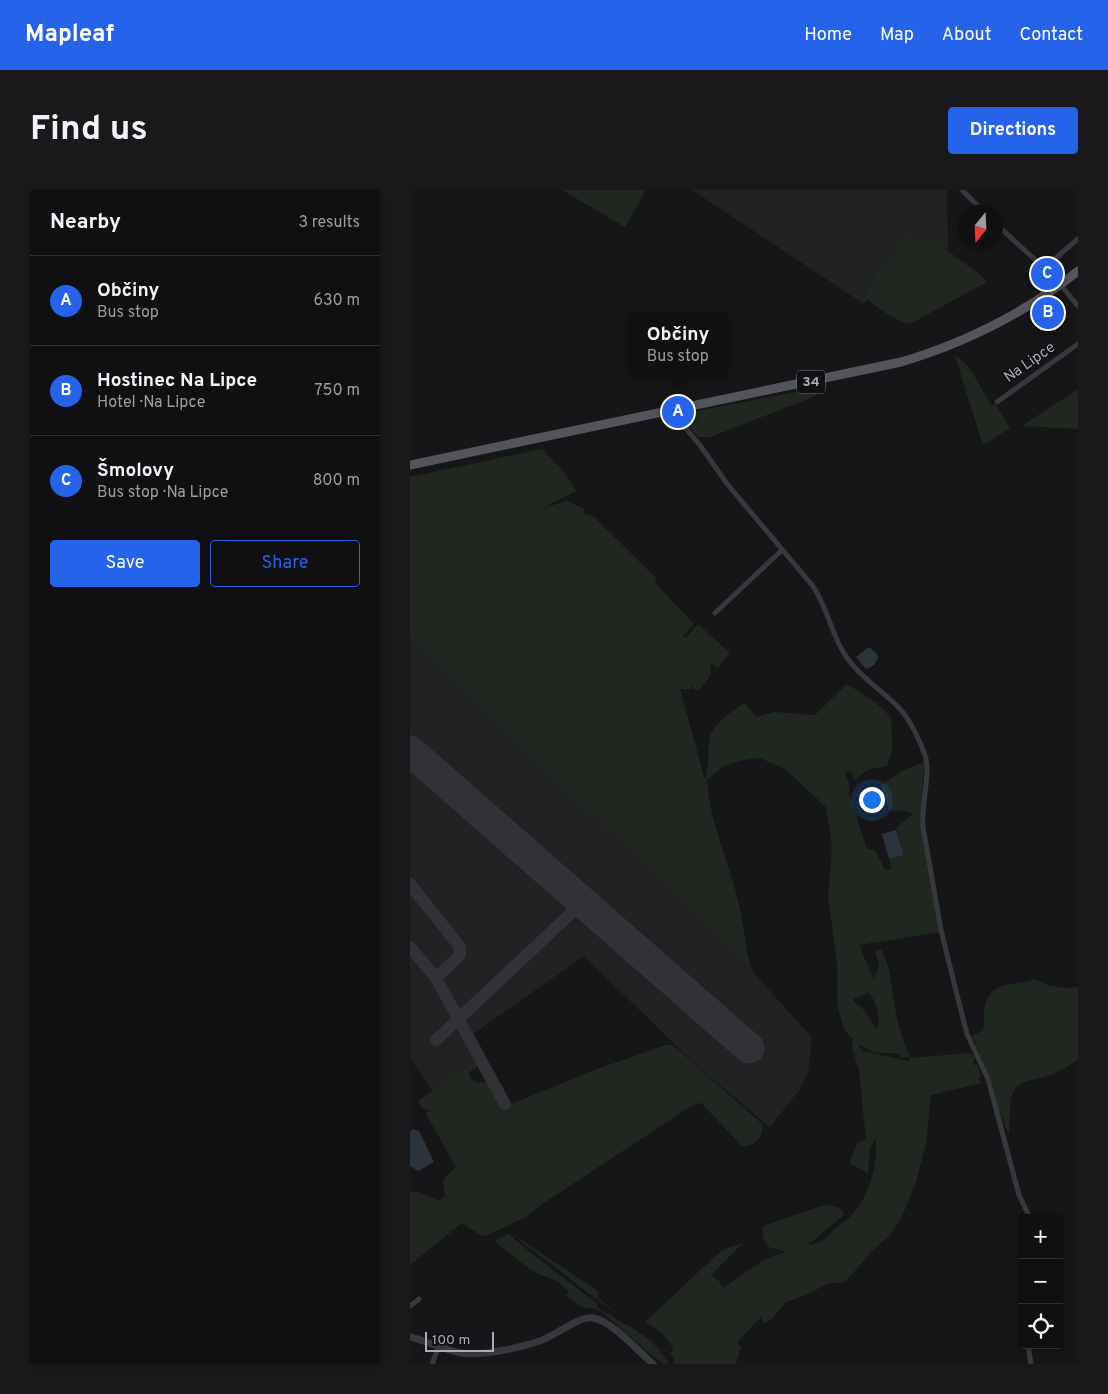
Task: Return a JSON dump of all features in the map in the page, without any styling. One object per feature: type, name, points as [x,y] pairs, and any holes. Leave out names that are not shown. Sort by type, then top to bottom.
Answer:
[{"type":"main road","name":"34","points":[[410,465],[867,370],[924,354],[991,327],[1060,285],[1078,271]]},
{"type":"street","points":[[962,190],[977,205]]},
{"type":"street","points":[[1003,230],[1044,268],[1078,306]]},
{"type":"street","points":[[1044,268],[1078,239]]},
{"type":"street","name":"Na Lipce","points":[[996,402],[1078,344]]},
{"type":"street","points":[[671,411],[819,595],[846,657],[872,685],[900,709],[921,745],[927,764],[922,812],[946,954],[968,1034],[988,1079],[1019,1195],[1028,1214]]},
{"type":"street","points":[[715,613],[782,550]]},
{"type":"street","points":[[410,1306],[419,1299]]},
{"type":"street","points":[[410,1337],[462,1353],[509,1349],[542,1340],[581,1320],[593,1318],[610,1326],[653,1364]]},
{"type":"street","points":[[432,1364],[439,1346]]},
{"type":"street","points":[[1029,1349],[1031,1364]]},
{"type":"shaded area","points":[[562,190],[646,190],[625,227]]},
{"type":"shaded area","points":[[692,190],[947,190],[948,253],[929,238],[921,242],[908,234],[869,284],[865,296],[868,299],[864,304]]},
{"type":"shaded area","points":[[908,234],[921,242],[929,237],[987,282],[910,324],[886,313],[865,296],[869,284]]},
{"type":"shaded area","points":[[955,356],[960,358],[970,369],[991,405],[996,405],[1010,428],[983,445]]},
{"type":"shaded area","points":[[812,389],[817,393],[815,396],[711,437],[698,437],[678,417],[691,412]]},
{"type":"shaded area","points":[[1078,389],[1078,429],[1022,426]]},
{"type":"shaded area","points":[[542,449],[566,474],[576,491],[543,508],[567,501],[584,509],[585,515],[588,514],[594,517],[657,579],[654,582],[694,624],[683,636],[686,638],[698,624],[730,653],[718,668],[711,662],[711,675],[698,691],[694,690],[690,681],[692,689],[680,689],[705,780],[711,734],[723,718],[745,703],[756,717],[774,712],[815,715],[847,684],[875,702],[891,717],[892,749],[887,766],[867,770],[855,780],[851,771],[846,772],[845,775],[849,782],[849,794],[867,849],[875,850],[885,870],[891,869],[890,859],[904,855],[896,828],[913,814],[907,811],[889,810],[881,785],[906,769],[924,762],[921,818],[940,932],[859,945],[874,980],[879,966],[875,951],[882,949],[889,972],[899,1027],[911,1057],[902,1058],[898,1053],[875,1053],[858,1044],[862,1051],[909,1061],[909,1058],[971,1053],[975,1057],[973,1065],[978,1065],[981,1077],[978,1079],[982,1083],[931,1095],[926,1144],[916,1182],[901,1219],[890,1235],[873,1250],[845,1282],[827,1284],[806,1295],[786,1302],[771,1320],[763,1323],[761,1317],[739,1340],[737,1344],[741,1347],[736,1364],[674,1364],[674,1358],[669,1352],[672,1353],[673,1349],[668,1340],[658,1330],[645,1322],[722,1250],[743,1243],[711,1275],[719,1281],[723,1288],[762,1261],[787,1251],[770,1248],[763,1239],[763,1226],[824,1205],[838,1207],[845,1214],[808,1245],[825,1239],[849,1218],[864,1198],[873,1174],[875,1162],[876,1138],[870,1148],[868,1173],[849,1163],[858,1142],[866,1140],[859,1070],[852,1048],[853,1039],[844,1030],[837,1004],[837,962],[828,897],[832,847],[826,807],[785,769],[760,758],[725,765],[707,780],[713,816],[740,907],[748,956],[754,973],[410,636],[410,477]],"holes":[[[868,992],[876,1005],[878,1015],[877,1030],[864,1010],[853,1001],[854,998]]]},
{"type":"shaded area","points":[[410,635],[754,973],[812,1038],[808,1072],[800,1089],[770,1127],[698,1067],[584,956],[469,1037],[478,1054],[475,1061],[433,1091],[410,1058]]},
{"type":"shaded area","points":[[869,647],[877,654],[878,658],[874,665],[866,669],[856,657]]},
{"type":"shaded area","points":[[896,830],[904,855],[889,859],[882,834]]},
{"type":"shaded area","points":[[1035,979],[1056,987],[1078,987],[1078,1060],[1055,1073],[1028,1081],[1015,1088],[1011,1102],[1009,1135],[993,1096],[993,1086],[972,1036],[983,1030],[985,1006],[988,997],[993,992],[1005,985]]},
{"type":"shaded area","points":[[666,1045],[673,1045],[762,1124],[762,1133],[758,1140],[751,1145],[742,1146],[702,1104],[696,1103],[542,1204],[526,1217],[482,1236],[462,1223],[410,1265],[410,1192],[418,1192],[439,1201],[445,1196],[443,1179],[456,1167],[426,1114],[430,1110],[422,1108],[418,1101],[475,1061],[479,1066],[469,1072],[471,1080],[479,1083],[490,1082],[502,1108],[597,1069]]},
{"type":"shaded area","points":[[413,1129],[419,1131],[434,1162],[418,1171],[410,1166],[410,1131]]},
{"type":"shaded area","points":[[511,1233],[599,1292],[598,1298],[618,1313],[593,1297]]},
{"type":"shaded area","points":[[509,1234],[596,1303],[599,1309],[629,1326],[656,1346],[669,1364],[663,1364],[650,1354],[603,1313],[595,1309],[582,1307],[566,1296],[569,1292],[559,1282],[532,1271],[494,1241]]},
{"type":"taxiway","points":[[410,884],[460,947],[460,955],[436,978]]},
{"type":"taxiway","points":[[436,1040],[583,902]]},
{"type":"taxiway","points":[[410,947],[436,978],[505,1104]]},
{"type":"runway","points":[[410,751],[749,1048]]},
{"type":"place","name":"Šmolovy","points":[[1047,274]]},
{"type":"place","name":"Hostinec Na Lipce","points":[[1048,313]]},
{"type":"place","name":"Občiny","points":[[678,412]]}]
